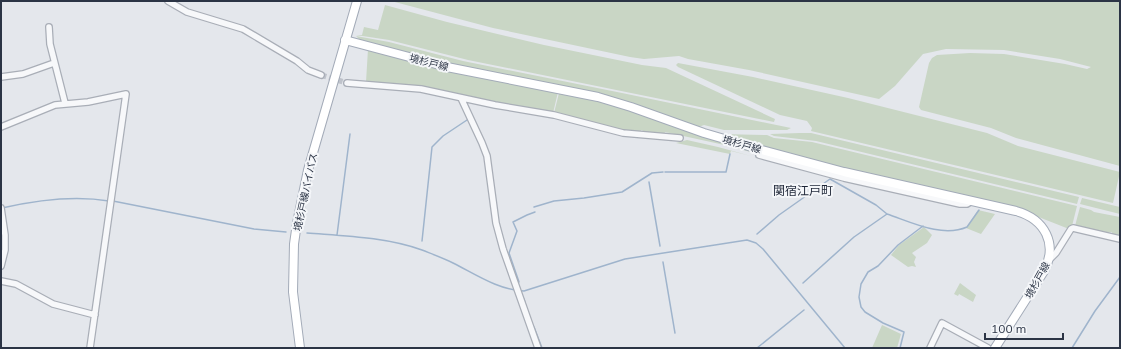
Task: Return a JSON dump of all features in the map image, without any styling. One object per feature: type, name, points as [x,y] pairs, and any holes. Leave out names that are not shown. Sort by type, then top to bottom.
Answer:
[{"type":"main road","points":[[345,40],[357,1]]},
{"type":"main road","name":"境杉戸線","points":[[345,40],[461,70],[598,97],[755,148],[844,172],[1023,213],[1035,220],[1047,234],[1050,249],[1049,260],[1044,271],[995,348]]},
{"type":"main road","name":"境杉戸線バイパス","points":[[300,348],[292,292],[294,244],[297,223],[308,170],[345,40]]},
{"type":"street","points":[[168,1],[187,12],[243,29],[297,61],[308,70],[321,75]]},
{"type":"street","points":[[48,27],[54,64],[65,103]]},
{"type":"street","points":[[1,77],[22,74],[54,64]]},
{"type":"street","points":[[347,83],[421,89],[554,115],[623,133],[680,138]]},
{"type":"street","points":[[1,127],[55,105],[88,102],[126,94],[90,348]]},
{"type":"street","points":[[461,98],[487,156],[496,223],[503,249],[538,348]]},
{"type":"street","points":[[759,155],[837,176],[952,202],[967,204],[972,201]]},
{"type":"street","points":[[1,208],[5,235],[5,250],[1,266]]},
{"type":"street","points":[[1049,260],[1056,253],[1073,228],[1120,239]]},
{"type":"street","points":[[1,281],[16,284],[53,304],[95,315]]},
{"type":"street","points":[[930,348],[942,323],[988,348]]},
{"type":"green space","points":[[391,1],[1120,1],[1120,166],[1016,138],[991,128],[921,110],[919,107],[929,63],[932,58],[937,55],[970,53],[1004,54],[1087,69],[1091,67],[1060,59],[1004,50],[946,49],[923,54],[895,86],[879,99],[679,56],[644,59],[630,57],[493,28]]},
{"type":"green space","points":[[385,5],[447,22],[544,45],[642,65],[666,68],[775,119],[774,122],[468,60],[389,40],[356,35],[362,35],[364,27],[378,30]]},
{"type":"green space","points":[[356,36],[389,42],[463,61],[791,128],[787,130],[724,130],[704,125],[696,128],[661,115],[361,41]]},
{"type":"green space","points":[[368,49],[558,92],[553,113],[366,82]]},
{"type":"green space","points":[[678,63],[753,77],[848,98],[987,133],[1018,146],[1120,172],[1113,203],[811,131],[812,128],[807,121],[780,115],[678,67],[676,65]]},
{"type":"green space","points":[[559,93],[604,102],[683,129],[830,173],[720,144],[665,132],[664,135],[649,133],[641,130],[640,133],[617,130],[554,113]]},
{"type":"green space","points":[[811,133],[1079,197],[1077,204],[816,141],[774,136],[770,134]]},
{"type":"green space","points":[[719,134],[767,135],[774,138],[812,142],[1077,206],[1072,226],[1069,229],[1036,216],[807,160]]},
{"type":"green space","points":[[687,140],[718,147],[751,156],[731,151],[730,154],[676,143]]},
{"type":"green space","points":[[1082,198],[1120,207],[1120,214],[1080,204]]},
{"type":"green space","points":[[1080,207],[1094,212],[1120,217],[1120,237],[1112,235],[1112,232],[1101,233],[1075,226]]},
{"type":"green space","points":[[978,210],[995,214],[981,234],[966,228]]},
{"type":"green space","points":[[924,227],[932,235],[927,243],[912,253],[916,257],[914,262],[916,267],[908,267],[891,255],[899,245]]},
{"type":"green space","points":[[960,283],[976,295],[973,302],[959,294],[958,296],[954,294]]},
{"type":"green space","points":[[882,325],[901,334],[897,348],[872,348]]},
{"type":"waterway","points":[[422,241],[432,147],[443,136],[467,120]]},
{"type":"waterway","points":[[337,235],[350,134]]},
{"type":"waterway","points":[[665,172],[726,172],[730,154]]},
{"type":"waterway","points":[[534,207],[554,201],[622,192],[652,173],[663,172]]},
{"type":"waterway","points":[[757,234],[779,215],[830,179],[876,205],[887,214]]},
{"type":"waterway","points":[[649,182],[660,246]]},
{"type":"waterway","points":[[2,208],[69,198],[109,201]]},
{"type":"waterway","points":[[113,201],[254,229],[286,232]]},
{"type":"waterway","points":[[803,283],[854,237],[887,214],[916,225],[947,231],[967,227],[979,210]]},
{"type":"waterway","points":[[519,282],[509,253],[517,231],[513,222],[535,212]]},
{"type":"waterway","points":[[900,348],[904,332],[883,323],[865,312],[861,307],[859,297],[861,284],[868,272],[878,266],[898,245],[923,226]]},
{"type":"waterway","points":[[307,233],[394,242],[422,250],[445,259],[496,285],[524,291],[625,259],[747,240],[756,243],[763,249],[845,348]]},
{"type":"waterway","points":[[663,262],[675,333]]},
{"type":"waterway","points":[[1072,348],[1095,311],[1120,277]]},
{"type":"waterway","points":[[524,299],[526,307]]},
{"type":"waterway","points":[[757,348],[804,310]]},
{"type":"waterway","points":[[534,327],[542,348]]},
{"type":"tunnel","points":[[321,75],[347,83]]},
{"type":"district","name":"関宿江戸町","points":[[803,191]]}]
